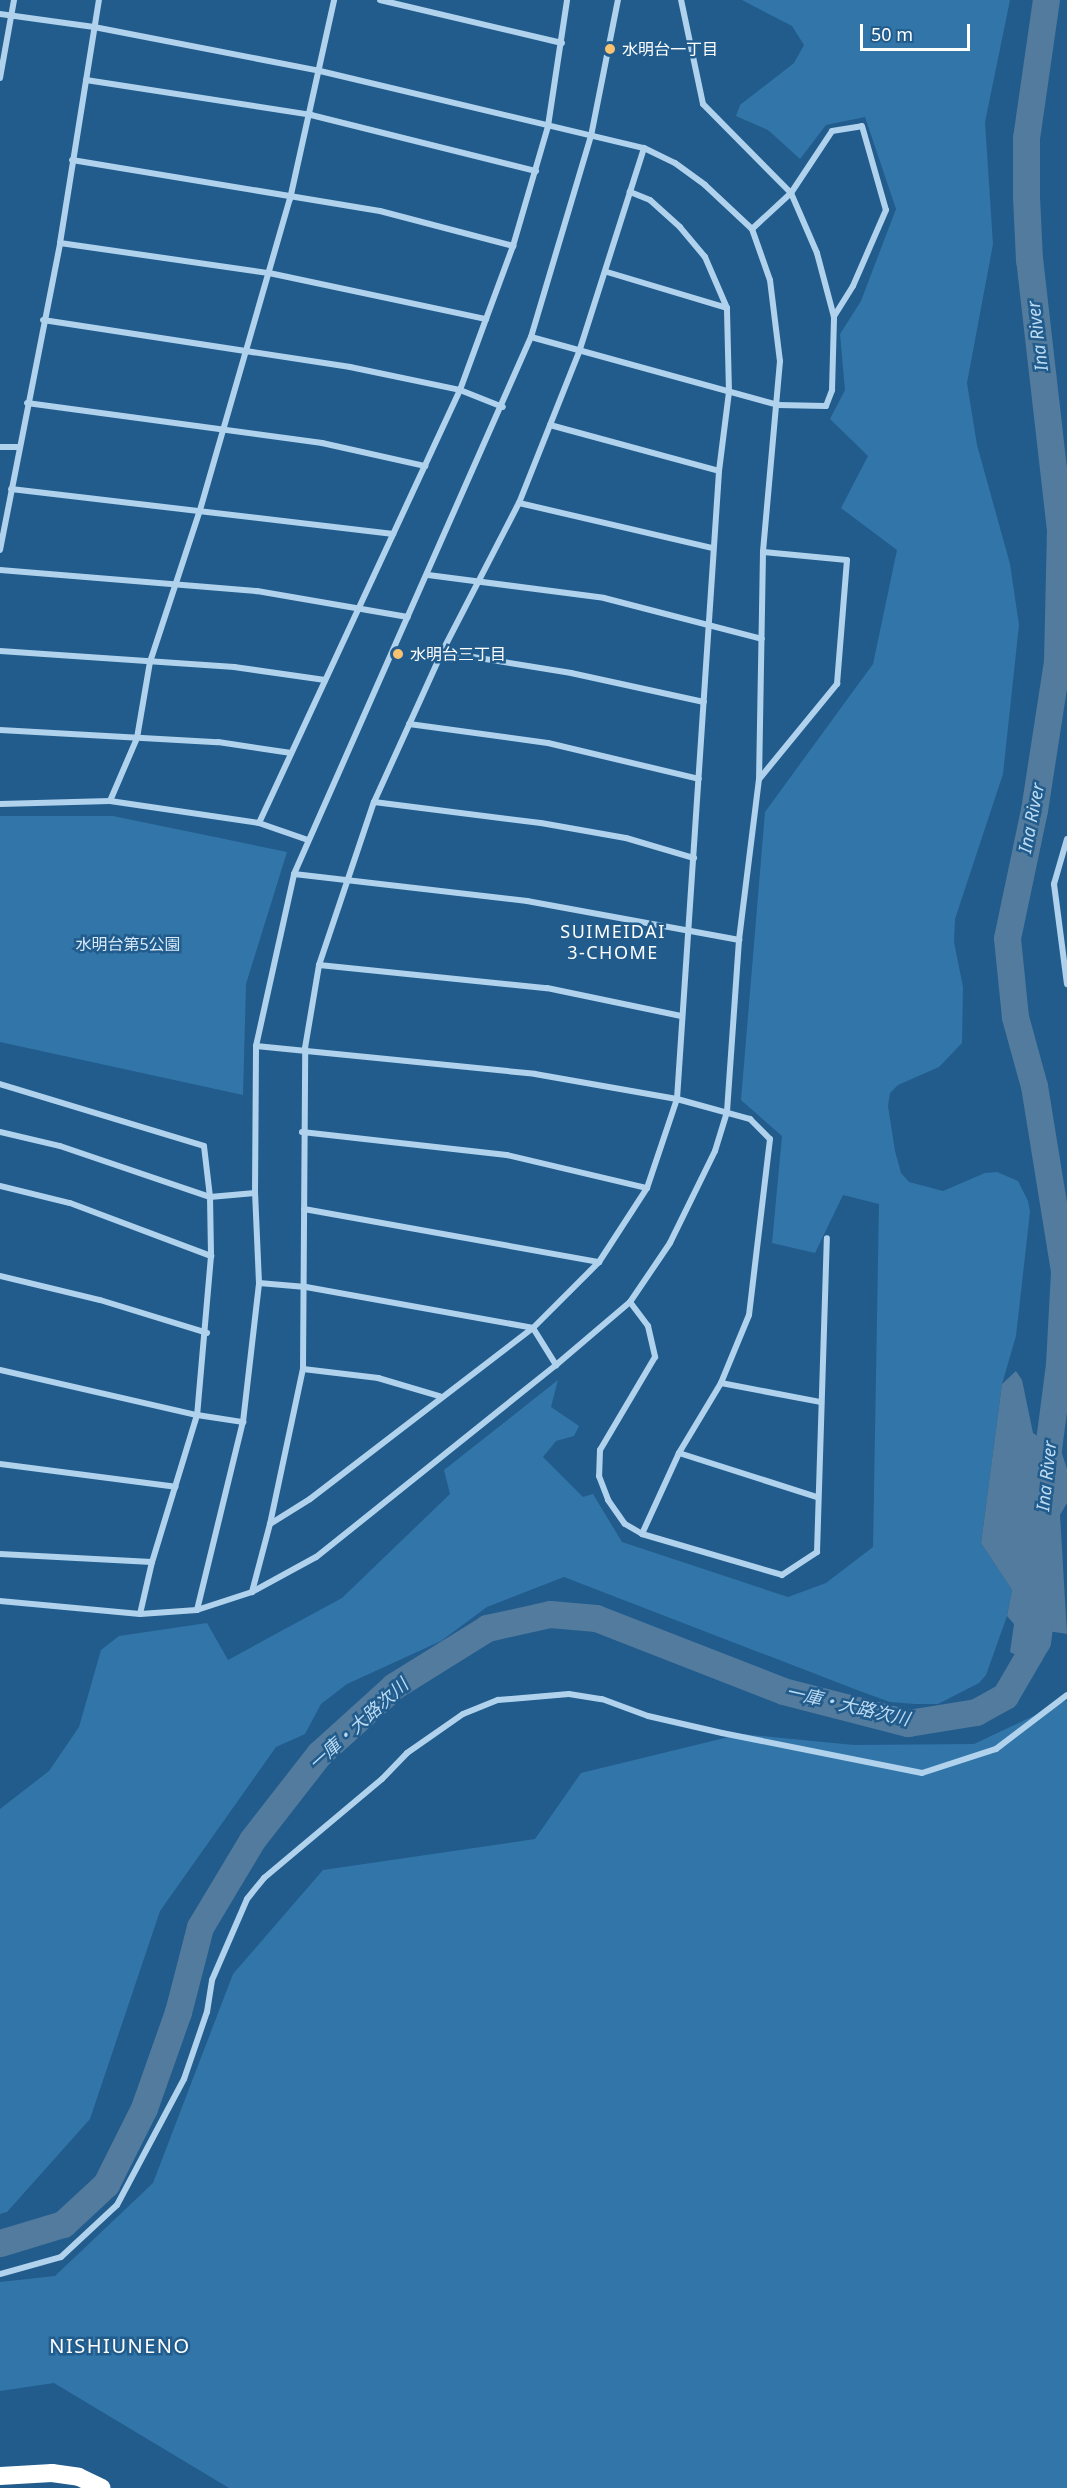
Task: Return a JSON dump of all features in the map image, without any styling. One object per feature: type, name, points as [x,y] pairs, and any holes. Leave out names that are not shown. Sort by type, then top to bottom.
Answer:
[{"type":"highway","points":[[0,2476],[52,2473],[79,2477],[102,2488]]},
{"type":"street","points":[[0,78],[14,0]]},
{"type":"street","points":[[0,550],[17,447],[60,243],[99,0]]},
{"type":"street","points":[[110,801],[137,738],[150,662],[200,510],[290,199],[311,115],[334,0]]},
{"type":"street","points":[[380,0],[562,43]]},
{"type":"street","points":[[259,823],[460,390],[513,246],[536,171],[548,126],[567,0]]},
{"type":"street","points":[[197,1610],[243,1422],[260,1283],[255,1194],[256,1046],[294,874],[503,406],[531,337],[591,136],[618,0]]},
{"type":"street","points":[[531,337],[778,405],[826,406],[832,390],[834,317],[817,253],[791,194],[703,104],[681,0]]},
{"type":"street","points":[[0,14],[94,27],[320,71],[644,148],[675,163],[705,185],[752,230],[770,280],[779,333],[778,405],[767,470],[763,552],[759,779],[739,940],[727,1112],[716,1151],[686,1215],[630,1302],[556,1365],[316,1557],[252,1592],[197,1610],[140,1614],[0,1601]]},
{"type":"street","points":[[86,80],[311,115],[536,171]]},
{"type":"street","points":[[752,230],[791,194],[832,131],[862,126],[886,210],[853,286],[834,317]]},
{"type":"street","points":[[252,1592],[270,1524],[303,1370],[306,1287],[302,1132],[306,1048],[319,966],[374,802],[442,652],[482,580],[519,503],[550,425],[607,272],[644,148]]},
{"type":"street","points":[[72,160],[290,199],[380,211],[513,246]]},
{"type":"street","points":[[270,1524],[310,1499],[439,1396],[533,1328],[599,1262],[647,1188],[677,1099],[713,548],[719,471],[729,392],[727,308],[705,257],[680,227],[650,200],[630,192]]},
{"type":"street","points":[[60,243],[269,273],[486,319]]},
{"type":"street","points":[[607,272],[656,290],[727,308]]},
{"type":"street","points":[[44,320],[246,353],[350,367],[460,390],[503,406]]},
{"type":"street","points":[[27,403],[322,443],[424,466]]},
{"type":"street","points":[[550,425],[719,471]]},
{"type":"street","points":[[0,447],[17,447]]},
{"type":"street","points":[[11,489],[393,534]]},
{"type":"street","points":[[519,503],[713,548]]},
{"type":"street","points":[[759,779],[837,684],[847,560],[763,552]]},
{"type":"street","points":[[0,570],[257,591],[408,617]]},
{"type":"street","points":[[428,575],[482,580],[604,598],[708,623],[762,639]]},
{"type":"street","points":[[0,651],[234,667],[325,680]]},
{"type":"street","points":[[442,652],[571,673],[704,702]]},
{"type":"street","points":[[409,724],[548,742],[699,778]]},
{"type":"street","points":[[0,730],[218,742],[291,753]]},
{"type":"street","points":[[0,804],[110,801],[259,823],[308,840]]},
{"type":"street","points":[[374,802],[542,823],[626,838],[694,858]]},
{"type":"street","points":[[1067,839],[1054,884],[1067,984]]},
{"type":"street","points":[[294,874],[527,901],[739,940]]},
{"type":"street","points":[[319,966],[547,988],[681,1016]]},
{"type":"street","points":[[256,1046],[306,1048],[535,1074],[677,1099],[750,1119],[770,1139],[749,1315],[722,1383],[679,1454],[642,1534]]},
{"type":"street","points":[[0,1084],[204,1146],[210,1197],[211,1256],[207,1333],[197,1415],[152,1563],[140,1614]]},
{"type":"street","points":[[0,1132],[60,1146],[210,1197],[255,1194]]},
{"type":"street","points":[[302,1132],[507,1155],[647,1188]]},
{"type":"street","points":[[0,1186],[70,1203],[211,1256]]},
{"type":"street","points":[[304,1209],[599,1262]]},
{"type":"street","points":[[630,1302],[648,1326],[654,1357],[606,1437],[598,1465],[602,1486],[615,1512],[625,1524],[642,1534],[782,1575],[817,1552],[827,1238]]},
{"type":"street","points":[[0,1276],[100,1300],[207,1333]]},
{"type":"street","points":[[260,1283],[306,1287],[533,1328],[556,1365]]},
{"type":"street","points":[[0,1370],[197,1415],[243,1422]]},
{"type":"street","points":[[303,1370],[378,1378],[439,1396]]},
{"type":"street","points":[[722,1383],[820,1402]]},
{"type":"street","points":[[679,1454],[817,1497]]},
{"type":"street","points":[[0,1464],[176,1487]]},
{"type":"street","points":[[0,1554],[152,1563]]},
{"type":"street","points":[[0,2274],[61,2258],[117,2205],[184,2079],[207,2013],[212,1980],[247,1899],[264,1878],[382,1779],[407,1753],[463,1714],[498,1700],[569,1694],[602,1699],[648,1716],[722,1733],[922,1773],[996,1749],[1067,1695]]},
{"type":"green space","points":[[742,0],[1010,0],[985,122],[993,244],[967,383],[977,445],[1010,564],[1019,625],[1003,774],[955,919],[954,942],[963,987],[962,1043],[939,1067],[898,1085],[890,1093],[888,1106],[901,1173],[909,1182],[943,1191],[985,1173],[997,1172],[1018,1181],[1028,1201],[1030,1212],[1016,1336],[1002,1384],[981,1543],[1012,1590],[1007,1616],[986,1675],[979,1683],[938,1704],[890,1702],[564,1577],[487,1607],[441,1641],[347,1684],[321,1704],[305,1734],[276,1747],[160,1911],[90,2119],[7,2212],[0,2214],[0,1809],[49,1771],[79,1727],[101,1650],[119,1636],[207,1623],[228,1660],[342,1598],[450,1494],[444,1470],[558,1380],[551,1407],[579,1426],[574,1436],[556,1441],[543,1457],[583,1497],[593,1494],[622,1542],[788,1597],[826,1583],[873,1547],[879,1204],[843,1195],[815,1253],[772,1243],[782,1136],[741,1100],[765,812],[873,664],[897,550],[841,508],[868,456],[830,419],[845,390],[840,334],[861,301],[896,209],[865,117],[826,125],[800,159],[768,130],[736,116],[740,105],[794,63],[804,45],[792,26]]},
{"type":"green space","name":"水明台第5公園","points":[[0,816],[113,816],[287,852],[246,984],[243,1095],[0,1042]]},
{"type":"green space","points":[[1067,1700],[1067,2488],[229,2488],[54,2383],[0,2391],[0,2282],[55,2276],[153,2183],[233,1974],[323,1870],[535,1839],[581,1773],[741,1734],[854,1745],[974,1744]]},
{"type":"water","points":[[1016,1371],[1022,1380],[1033,1433],[1039,1437],[1056,1435],[1067,1469],[1067,1503],[1060,1515],[1067,1634],[1048,1631],[1042,1661],[1037,1665],[1010,1652],[1014,1624],[1007,1616],[1012,1590],[981,1543],[1002,1384]]},
{"type":"waterway","name":"Ina River","points":[[1045,1472],[1059,1364],[1064,1271],[1034,1086],[1015,1017],[1007,938],[1034,810],[1057,661],[1060,530],[1029,260],[1026,196],[1026,138],[1046,0]]},
{"type":"waterway","name":"一庫・大路次川","points":[[0,2243],[63,2224],[106,2184],[144,2108],[178,2012],[200,1927],[252,1840],[319,1754],[394,1686],[487,1628],[550,1614],[596,1618],[783,1691],[908,1723],[976,1712],[1005,1696],[1037,1641],[1039,1627]]},
{"type":"place","name":"水明台一丁目","points":[[610,49]]},
{"type":"place","name":"水明台三丁目","points":[[398,654]]},
{"type":"district","name":"SUIMEIDAI 3-CHOME","points":[[613,942]]},
{"type":"district","name":"NISHIUNENO","points":[[120,2345]]}]
